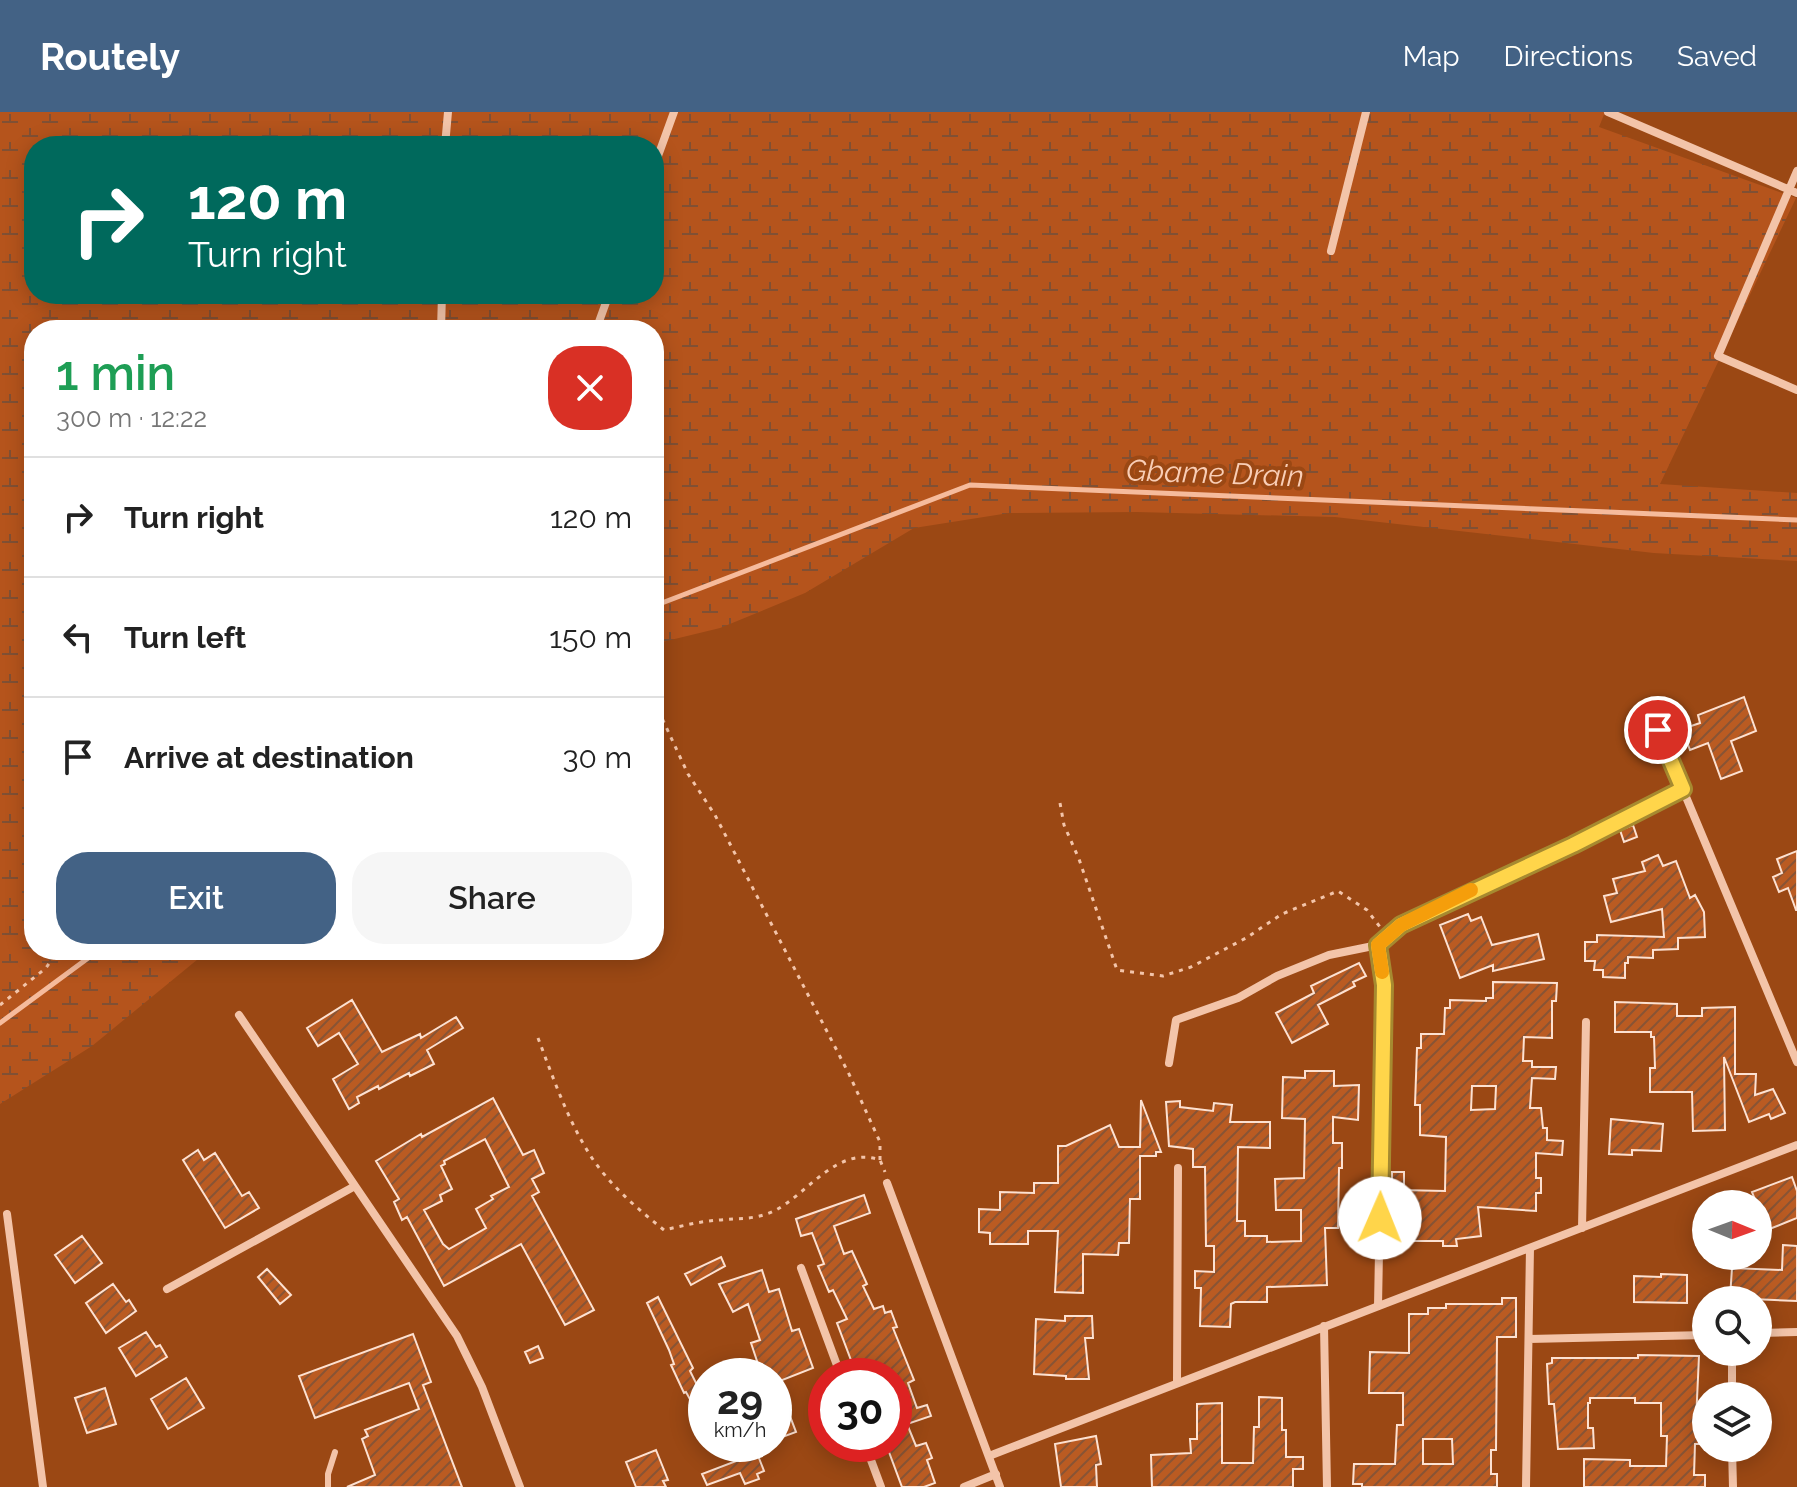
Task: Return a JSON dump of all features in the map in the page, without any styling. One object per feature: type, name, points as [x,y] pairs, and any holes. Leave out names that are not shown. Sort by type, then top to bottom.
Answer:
[{"type":"street","points":[[446,136],[448,112]]},
{"type":"street","points":[[664,140],[674,112]]},
{"type":"street","points":[[1331,251],[1366,112]]},
{"type":"street","points":[[1607,112],[1793,191]]},
{"type":"street","points":[[1797,171],[1793,191],[1718,356],[1797,390]]},
{"type":"street","points":[[1658,730],[1797,1062]]},
{"type":"street","points":[[1169,1063],[1176,1020],[1238,998],[1277,976],[1329,955],[1378,945],[1401,925],[1573,845],[1683,789]]},
{"type":"street","points":[[1378,945],[1384,985],[1378,1306]]},
{"type":"street","points":[[239,1015],[457,1336],[482,1387],[520,1487]]},
{"type":"street","points":[[1582,1228],[1586,1022]]},
{"type":"street","points":[[989,1456],[1797,1145]]},
{"type":"street","points":[[1177,1383],[1178,1168]]},
{"type":"street","points":[[887,1183],[1000,1487]]},
{"type":"street","points":[[167,1289],[355,1186]]},
{"type":"street","points":[[7,1214],[43,1487]]},
{"type":"street","points":[[1526,1487],[1530,1248]]},
{"type":"street","points":[[801,1268],[834,1358]]},
{"type":"street","points":[[1324,1326],[1327,1487]]},
{"type":"street","points":[[1772,1333],[1797,1332]]},
{"type":"street","points":[[1529,1339],[1692,1335]]},
{"type":"street","points":[[872,1462],[881,1487]]},
{"type":"street","points":[[1732,1462],[1733,1487]]},
{"type":"street","points":[[964,1487],[996,1474]]},
{"type":"lane","points":[[328,1487],[328,1474],[335,1452]]},
{"type":"path","points":[[664,722],[688,774],[722,828],[849,1074],[880,1142],[880,1160],[887,1183]]},
{"type":"path","points":[[1060,803],[1064,825],[1079,859],[1117,970],[1163,976],[1191,967],[1246,938],[1282,914],[1338,891],[1367,910],[1387,937]]},
{"type":"path","points":[[0,1005],[46,968],[51,960]]},
{"type":"path","points":[[538,1038],[567,1112],[595,1162],[637,1209],[664,1230],[698,1223],[758,1218],[777,1210],[850,1157],[867,1155],[880,1160]]},
{"type":"green space","points":[[0,112],[1605,112],[1599,127],[1796,198],[1660,484],[1797,493],[1797,561],[1654,553],[1335,517],[1137,512],[1009,513],[914,528],[805,593],[720,628],[664,642],[664,320],[24,320],[24,960],[197,960],[92,1046],[0,1104]]},
{"type":"building","points":[[1744,697],[1756,731],[1731,741],[1742,771],[1721,779],[1708,743],[1690,750],[1682,729],[1700,723],[1698,715]]},
{"type":"building","points":[[1633,825],[1637,837],[1624,842],[1620,830]]},
{"type":"building","points":[[1797,851],[1796,910],[1788,888],[1779,892],[1773,877],[1782,873],[1777,859]]},
{"type":"building","points":[[1658,855],[1663,866],[1676,861],[1690,898],[1695,895],[1704,912],[1705,937],[1678,938],[1678,949],[1653,950],[1653,958],[1628,957],[1625,978],[1603,977],[1603,970],[1594,970],[1595,961],[1585,961],[1585,942],[1597,942],[1597,935],[1664,937],[1662,909],[1611,922],[1604,896],[1617,893],[1613,879],[1645,871],[1642,862]]},
{"type":"building","points":[[1468,914],[1471,921],[1481,917],[1492,945],[1538,934],[1544,959],[1493,971],[1493,965],[1460,978],[1440,925]]},
{"type":"building","points":[[1359,963],[1366,976],[1353,982],[1355,986],[1318,1005],[1328,1024],[1292,1043],[1276,1013],[1314,993],[1311,986]]},
{"type":"building","points":[[1493,982],[1557,983],[1556,1001],[1552,1001],[1552,1038],[1524,1037],[1523,1061],[1532,1061],[1532,1067],[1556,1067],[1555,1079],[1532,1078],[1530,1108],[1541,1108],[1547,1140],[1563,1141],[1562,1155],[1536,1153],[1536,1178],[1541,1178],[1541,1193],[1536,1193],[1536,1211],[1478,1207],[1481,1236],[1456,1239],[1457,1246],[1443,1246],[1443,1241],[1398,1241],[1400,1190],[1445,1191],[1446,1137],[1420,1135],[1420,1105],[1415,1105],[1417,1048],[1421,1048],[1421,1034],[1444,1034],[1445,1008],[1450,1008],[1450,1000],[1486,1001],[1486,998],[1493,998]],"holes":[[[1472,1086],[1496,1086],[1495,1109],[1471,1110]]]},
{"type":"building","points":[[352,1000],[382,1052],[420,1034],[421,1038],[456,1017],[463,1028],[427,1050],[434,1064],[357,1097],[359,1103],[349,1109],[333,1079],[358,1064],[339,1033],[318,1046],[307,1028]]},
{"type":"building","points":[[1615,1002],[1677,1004],[1677,1016],[1702,1016],[1702,1008],[1735,1007],[1735,1074],[1756,1074],[1755,1095],[1773,1089],[1785,1113],[1771,1119],[1769,1114],[1749,1122],[1724,1057],[1725,1130],[1693,1131],[1692,1092],[1650,1092],[1650,1068],[1655,1068],[1654,1037],[1651,1037],[1651,1032],[1615,1032]]},
{"type":"building","points":[[1305,1071],[1334,1071],[1334,1086],[1359,1085],[1358,1120],[1333,1117],[1333,1143],[1342,1143],[1342,1168],[1339,1168],[1338,1228],[1325,1228],[1327,1285],[1267,1287],[1267,1302],[1231,1304],[1230,1327],[1200,1326],[1201,1288],[1195,1288],[1195,1271],[1214,1272],[1214,1246],[1206,1246],[1205,1167],[1193,1167],[1193,1149],[1169,1146],[1166,1102],[1180,1101],[1180,1107],[1213,1111],[1214,1103],[1232,1105],[1230,1122],[1270,1122],[1270,1148],[1238,1147],[1237,1221],[1245,1221],[1245,1236],[1267,1236],[1267,1242],[1301,1241],[1301,1210],[1276,1210],[1275,1179],[1304,1178],[1305,1119],[1282,1118],[1283,1077],[1305,1078]]},
{"type":"building","points":[[493,1098],[523,1155],[534,1150],[544,1173],[532,1179],[539,1192],[532,1196],[594,1310],[565,1325],[521,1244],[444,1286],[407,1217],[402,1220],[394,1202],[399,1199],[376,1161],[421,1134],[422,1137]],"holes":[[[485,1139],[509,1187],[491,1196],[493,1199],[476,1209],[486,1228],[449,1249],[424,1210],[442,1201],[440,1195],[452,1189],[441,1166],[445,1164],[444,1161]]]},
{"type":"building","points":[[1141,1100],[1161,1152],[1156,1152],[1156,1156],[1140,1156],[1140,1199],[1130,1199],[1129,1243],[1119,1243],[1118,1255],[1083,1254],[1083,1293],[1055,1292],[1058,1231],[1028,1231],[1028,1244],[990,1244],[990,1233],[979,1232],[979,1209],[1000,1210],[1000,1192],[1034,1193],[1034,1183],[1058,1183],[1058,1146],[1066,1146],[1110,1125],[1119,1147],[1140,1147]]},
{"type":"building","points":[[1611,1119],[1663,1124],[1661,1151],[1632,1150],[1632,1155],[1609,1154]]},
{"type":"building","points":[[198,1150],[204,1160],[215,1153],[242,1196],[249,1192],[259,1208],[225,1228],[183,1160]]},
{"type":"building","points":[[1392,1172],[1404,1172],[1404,1184],[1392,1184]]},
{"type":"building","points":[[1792,1177],[1797,1191],[1797,1218],[1772,1228],[1772,1190],[1757,1190]]},
{"type":"building","points":[[864,1195],[870,1213],[834,1226],[844,1254],[852,1251],[874,1309],[883,1306],[885,1313],[891,1311],[897,1327],[893,1328],[905,1358],[850,1358],[837,1323],[847,1319],[833,1290],[829,1292],[818,1266],[824,1264],[812,1233],[801,1236],[796,1219]]},
{"type":"building","points":[[82,1236],[102,1263],[75,1283],[55,1255]]},
{"type":"building","points":[[1783,1245],[1797,1246],[1797,1301],[1772,1300],[1772,1286],[1731,1286],[1732,1270],[1782,1270]]},
{"type":"building","points":[[721,1257],[725,1266],[691,1285],[685,1274]]},
{"type":"building","points":[[267,1269],[291,1295],[280,1304],[258,1277]]},
{"type":"building","points":[[762,1270],[769,1292],[779,1289],[792,1331],[799,1329],[809,1358],[808,1370],[792,1376],[792,1358],[756,1358],[751,1343],[760,1340],[748,1304],[733,1312],[719,1284]]},
{"type":"building","points":[[1661,1274],[1687,1275],[1687,1303],[1634,1302],[1634,1276],[1661,1277]]},
{"type":"building","points":[[113,1284],[136,1311],[106,1333],[86,1303]]},
{"type":"building","points":[[658,1297],[688,1358],[688,1396],[671,1365],[674,1364],[669,1350],[647,1303]]},
{"type":"building","points":[[1502,1298],[1516,1298],[1516,1337],[1497,1337],[1496,1450],[1491,1450],[1491,1474],[1497,1474],[1497,1487],[1362,1487],[1362,1484],[1353,1484],[1354,1464],[1395,1464],[1397,1425],[1403,1425],[1403,1393],[1369,1393],[1370,1352],[1409,1353],[1409,1314],[1428,1314],[1428,1308],[1446,1308],[1446,1304],[1502,1304]],"holes":[[[1423,1439],[1452,1439],[1453,1464],[1423,1464]]]},
{"type":"building","points":[[1065,1316],[1092,1316],[1093,1338],[1085,1338],[1089,1379],[1034,1374],[1036,1319],[1065,1321]]},
{"type":"building","points":[[146,1332],[167,1357],[136,1376],[119,1348]]},
{"type":"building","points":[[413,1334],[431,1382],[423,1385],[462,1487],[347,1487],[375,1475],[362,1439],[368,1436],[365,1430],[419,1409],[409,1383],[315,1418],[299,1376]]},
{"type":"building","points":[[538,1346],[543,1358],[530,1363],[525,1352]]},
{"type":"building","points":[[1638,1355],[1692,1356],[1692,1366],[1699,1366],[1698,1382],[1692,1382],[1692,1462],[1694,1475],[1705,1475],[1705,1487],[1584,1487],[1584,1459],[1630,1460],[1630,1466],[1666,1466],[1667,1436],[1661,1436],[1661,1403],[1635,1403],[1635,1398],[1590,1398],[1588,1428],[1593,1428],[1594,1448],[1558,1449],[1554,1404],[1549,1404],[1547,1364],[1552,1363],[1552,1358],[1638,1358]]},
{"type":"building","points":[[186,1378],[204,1408],[168,1429],[151,1399]]},
{"type":"building","points":[[105,1388],[116,1424],[87,1433],[75,1398]]},
{"type":"building","points":[[912,1394],[917,1408],[927,1405],[931,1416],[912,1422]]},
{"type":"building","points":[[1259,1397],[1282,1398],[1286,1457],[1303,1457],[1303,1469],[1293,1469],[1293,1487],[1152,1487],[1151,1455],[1191,1453],[1190,1439],[1197,1439],[1197,1404],[1222,1403],[1222,1463],[1253,1463],[1254,1427],[1259,1427]]},
{"type":"building","points":[[912,1436],[916,1446],[926,1443],[932,1458],[927,1460],[935,1483],[924,1487],[902,1487],[893,1462],[912,1462]]},
{"type":"building","points":[[1096,1436],[1101,1464],[1096,1465],[1097,1487],[1061,1487],[1055,1444]]},
{"type":"building","points":[[656,1450],[668,1480],[663,1481],[666,1487],[636,1487],[626,1462]]},
{"type":"building","points":[[733,1462],[760,1462],[764,1471],[757,1474],[759,1479],[745,1484],[740,1473],[707,1485],[702,1474]]},
{"type":"waterway","name":"Gbame Drain","points":[[664,602],[970,485],[1797,520]]},
{"type":"waterway","name":"Gbame Drain","points":[[0,1023],[85,960]]},
{"type":"slow traffic","points":[[1382,972],[1378,945],[1401,925],[1471,890]]},
{"type":"route","points":[[1380,1218],[1384,985],[1378,945],[1401,925],[1573,845],[1683,789],[1658,730]]}]
